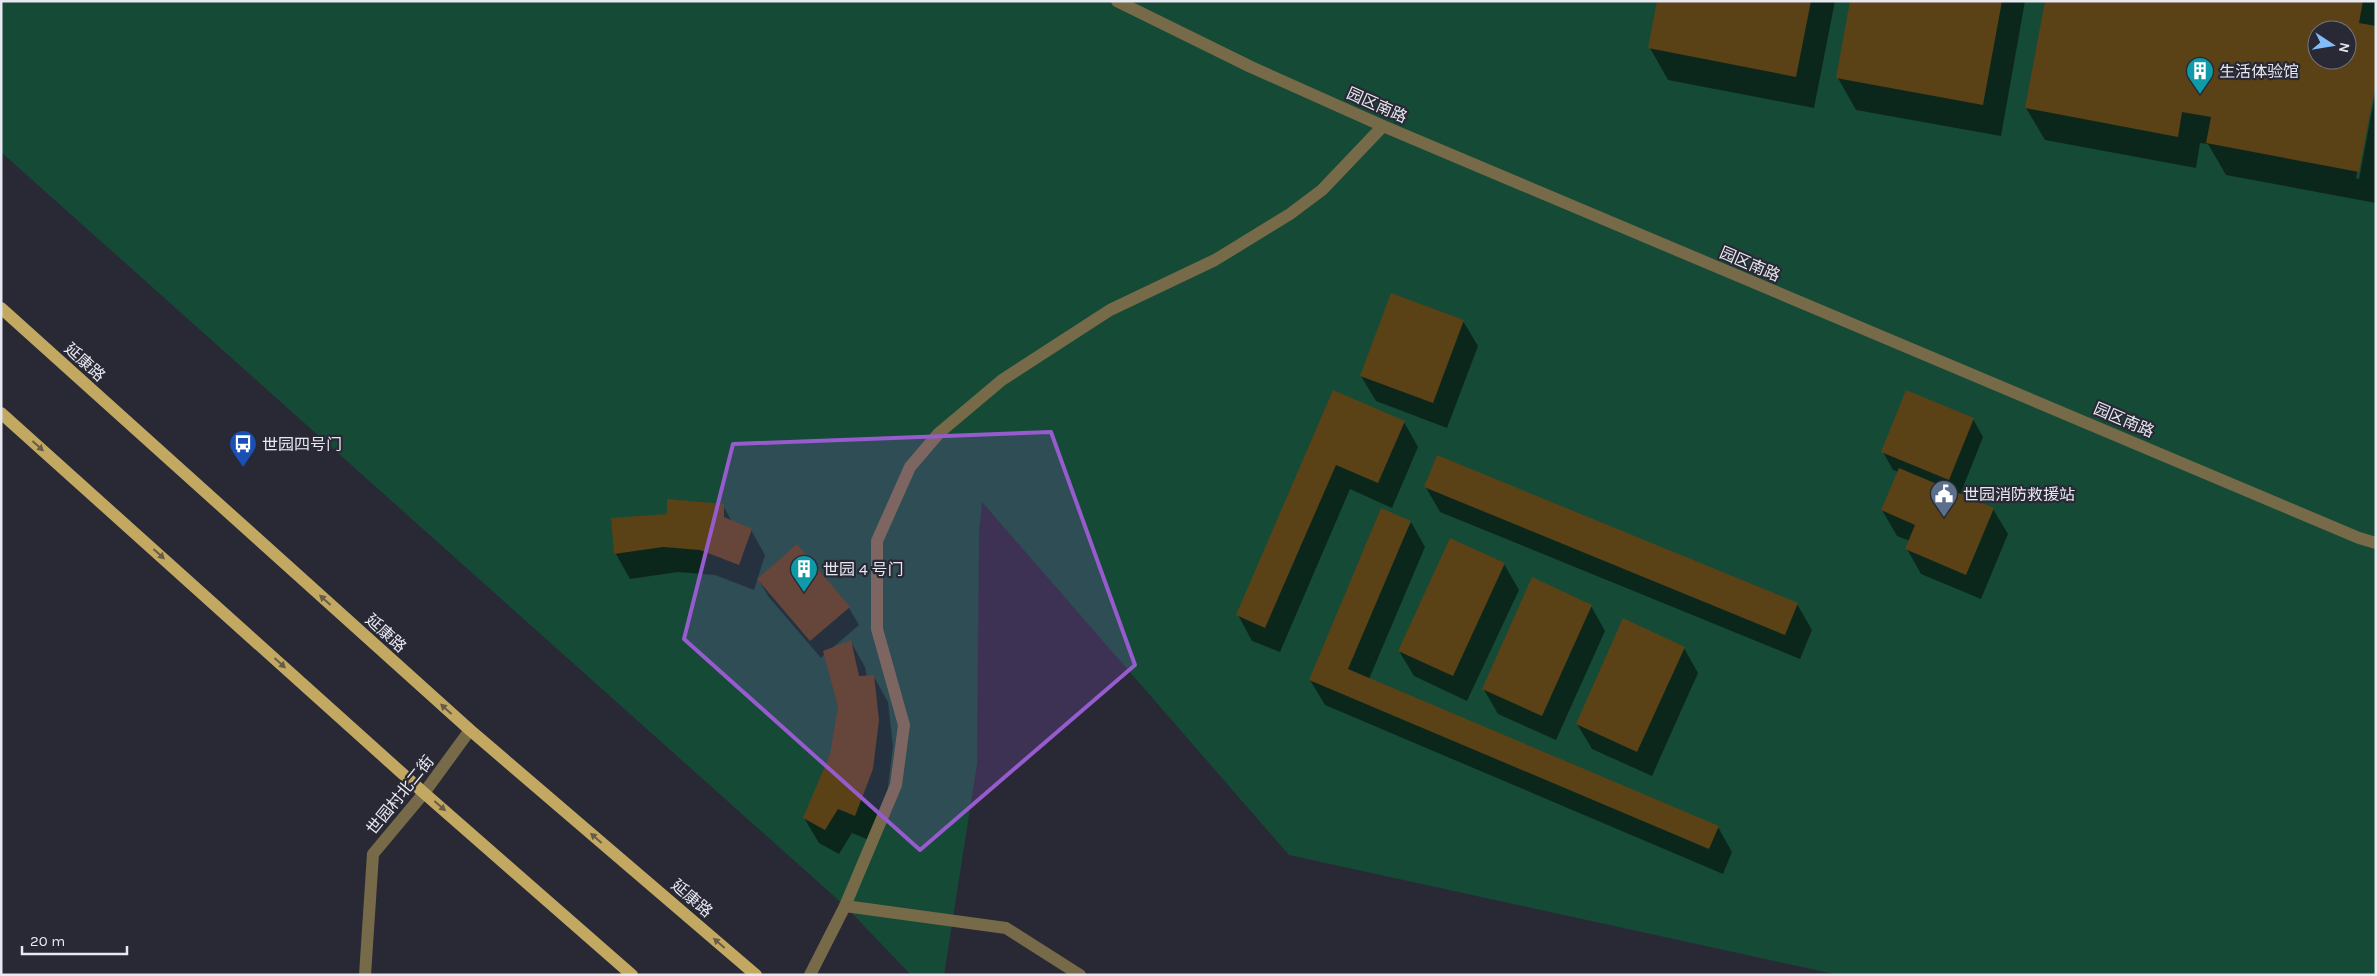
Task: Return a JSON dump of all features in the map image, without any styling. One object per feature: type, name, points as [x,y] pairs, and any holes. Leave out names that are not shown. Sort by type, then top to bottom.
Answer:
[{"type":"main road","name":"延康路","points":[[1,308],[470,730],[756,975]]},
{"type":"main road","points":[[1,413],[424,793],[632,975]]},
{"type":"street","name":"园区南路","points":[[1117,1],[1251,67],[1383,126],[2359,538],[2376,543]]},
{"type":"street","points":[[810,975],[845,906],[896,785],[904,725],[877,629],[877,541],[910,466],[940,433],[1002,380],[1110,310],[1215,260],[1290,214],[1322,190],[1383,126]]},
{"type":"street","name":"世园村北二街","points":[[366,975],[373,854],[424,793],[470,730]]},
{"type":"street","points":[[845,906],[1006,928],[1080,975]]},
{"type":"highlighted area","points":[[1051,432],[1135,665],[920,850],[684,639],[733,444]]},
{"type":"green space","points":[[1,1],[2376,1],[2376,975],[1839,975],[1289,855],[982,502],[979,532],[977,764],[944,975],[911,975],[845,906],[1,152]]},
{"type":"building","points":[[1657,1],[1811,1],[1796,77],[1648,48]]},
{"type":"building","points":[[1850,1],[2002,1],[1983,105],[1836,78]]},
{"type":"building","name":"生活体验馆","points":[[2045,1],[2363,1],[2359,23],[2376,26],[2376,82],[2359,172],[2206,143],[2211,117],[2182,112],[2178,137],[2025,108]]},
{"type":"building","points":[[1391,293],[1464,320],[1433,403],[1360,376]]},
{"type":"building","points":[[1333,390],[1405,421],[1378,483],[1336,465],[1265,628],[1236,615]]},
{"type":"building","name":"世园消防救援站","points":[[1906,390],[1974,418],[1949,480],[1881,452]]},
{"type":"building","points":[[1437,455],[1798,603],[1785,635],[1424,487]]},
{"type":"building","name":"世园消防救援站","points":[[1899,468],[1994,508],[1966,575],[1905,549],[1915,525],[1881,510]]},
{"type":"building","points":[[667,499],[724,504],[724,517],[752,529],[739,565],[700,550],[663,547],[614,554],[611,518],[667,514]]},
{"type":"building","points":[[1381,508],[1411,521],[1348,669],[1719,826],[1709,849],[1309,680]]},
{"type":"building","points":[[1450,538],[1505,563],[1453,676],[1398,651]]},
{"type":"building","name":"世园 4 号门","points":[[797,544],[850,607],[810,641],[757,579]]},
{"type":"building","points":[[1532,577],[1592,605],[1542,716],[1482,689]]},
{"type":"building","points":[[1623,618],[1685,647],[1637,752],[1576,724]]},
{"type":"building","points":[[851,640],[859,676],[874,675],[879,720],[873,769],[855,816],[838,809],[825,830],[803,818],[830,754],[838,707],[823,651]]},
{"type":"place","name":"生活体验馆","points":[[2200,95]]},
{"type":"place","name":"世园四号门","points":[[243,468]]},
{"type":"place","name":"世园消防救援站","points":[[1944,518]]},
{"type":"place","name":"世园 4 号门","points":[[804,593]]}]
